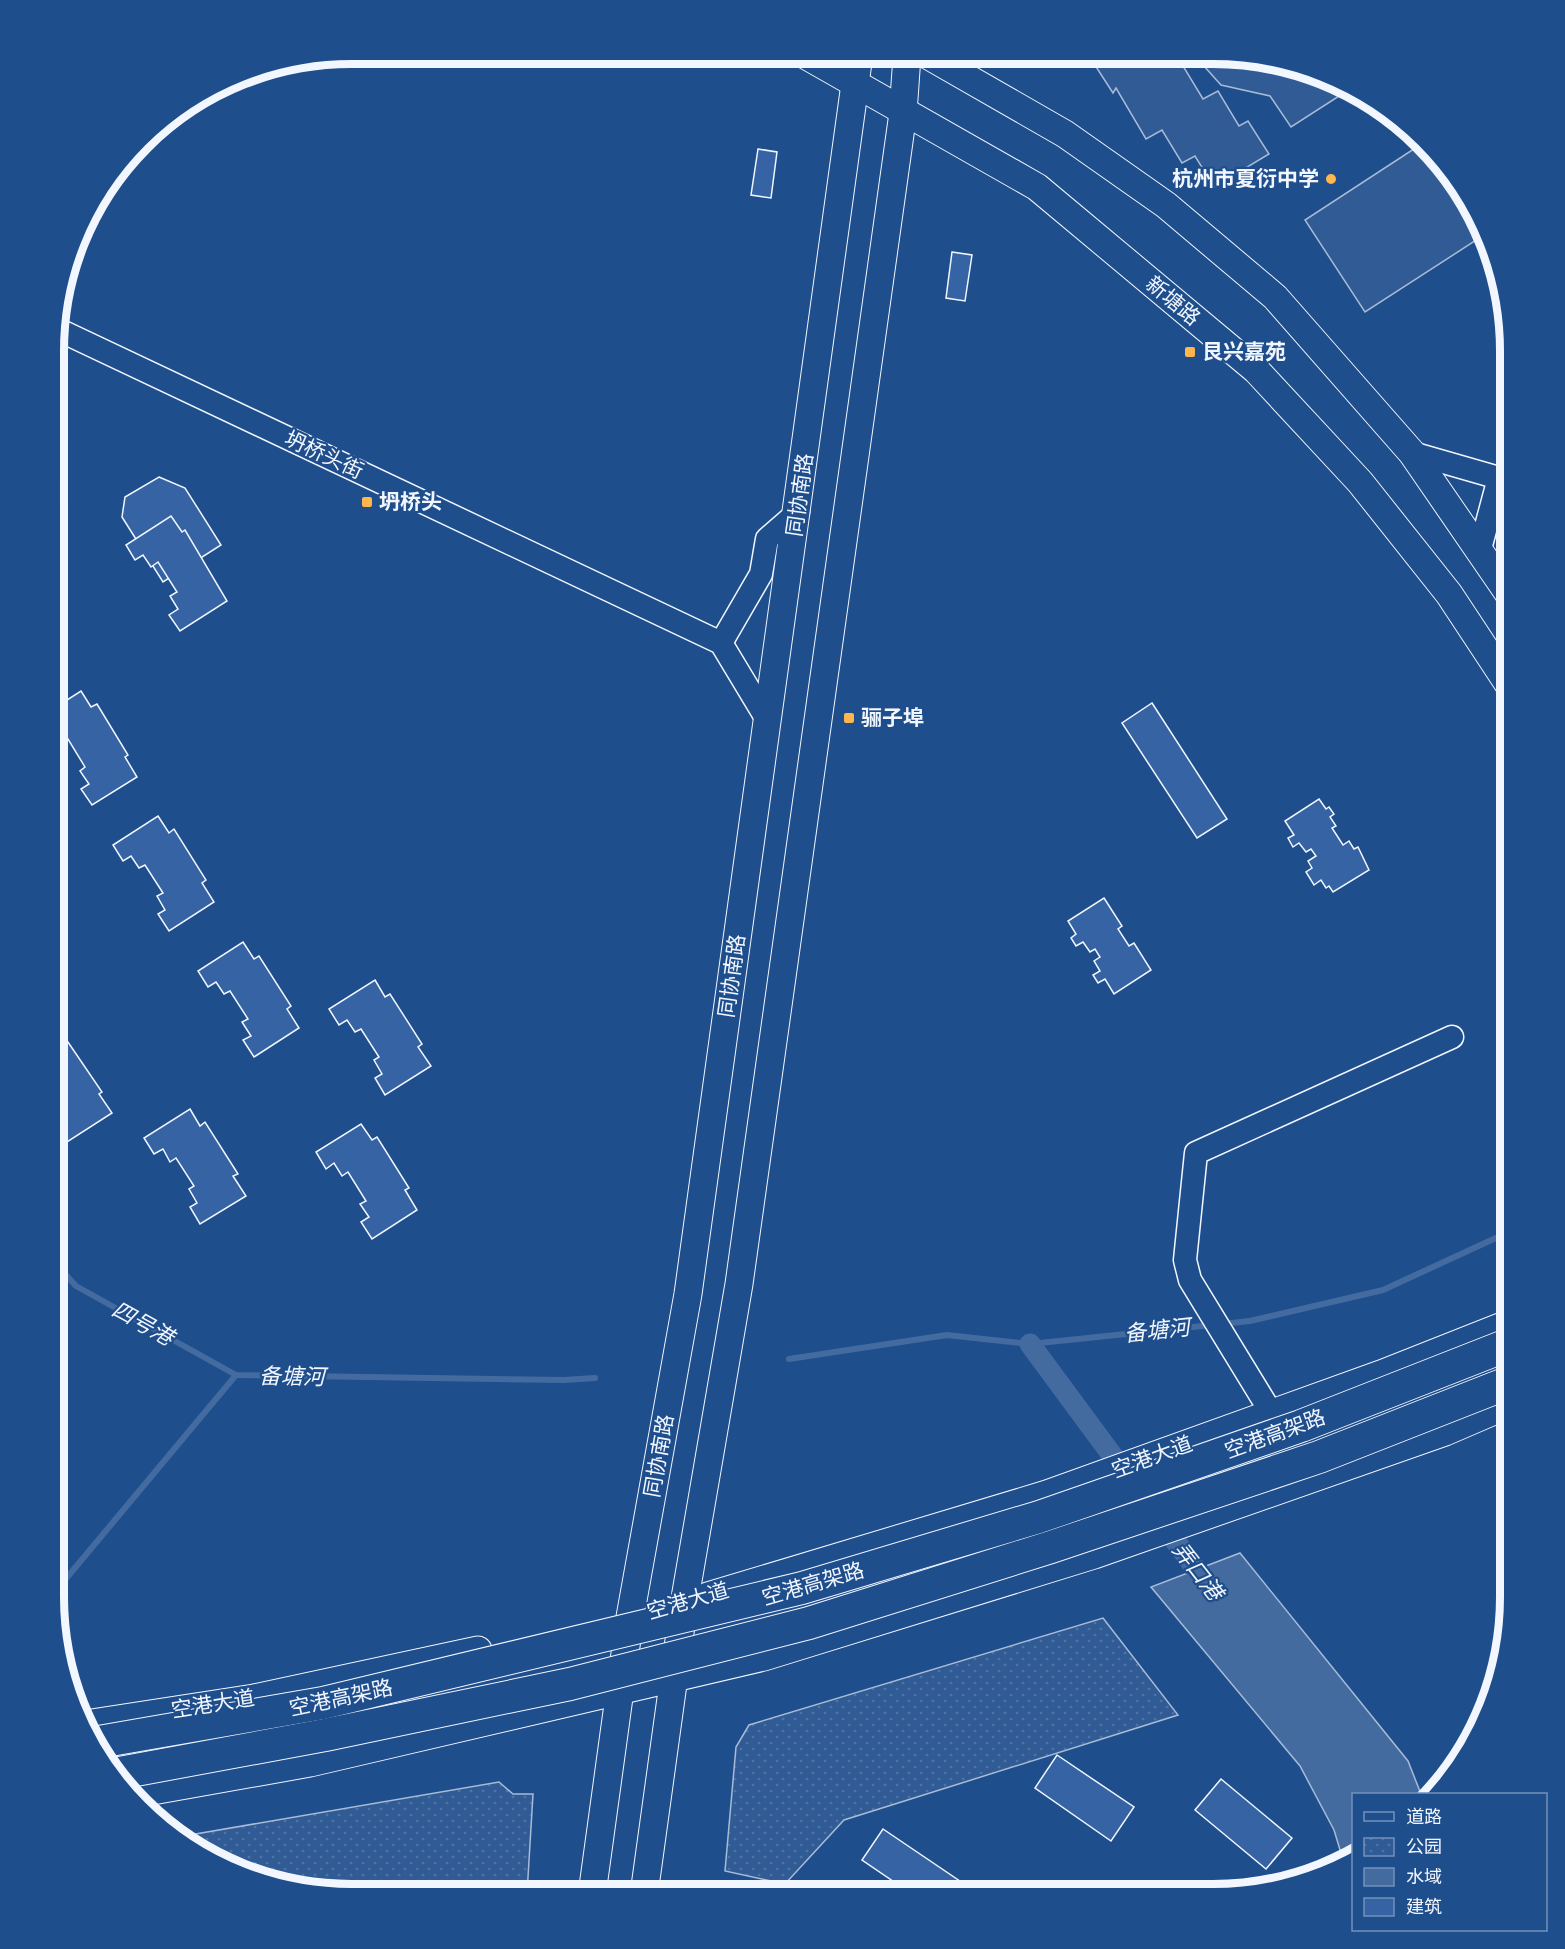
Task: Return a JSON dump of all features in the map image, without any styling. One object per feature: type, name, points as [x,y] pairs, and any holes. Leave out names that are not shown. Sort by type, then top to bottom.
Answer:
[{"type":"highway","name":"空港高架路","points":[[103,1741],[323,1703],[802,1588],[1039,1517],[1300,1426],[1500,1348]]},
{"type":"highway","name":"空港高架路","points":[[124,1772],[325,1735],[570,1684],[809,1623],[1051,1547],[1319,1457],[1500,1386]]},
{"type":"main road","name":"新塘路","points":[[820,64],[1037,187],[1256,370],[1368,491],[1449,594],[1500,671]]},
{"type":"main road","name":"同协南路","points":[[593,1884],[630,1617],[688,1294],[798,512],[858,64]]},
{"type":"main road","points":[[645,1884],[684,1604],[739,1284],[903,113],[906,64]]},
{"type":"main road","points":[[943,64],[1065,134],[1166,205],[1275,297],[1412,453],[1500,580]]},
{"type":"main road","name":"空港大道","points":[[93,1723],[254,1698],[684,1604],[1047,1494],[1272,1414],[1500,1327]]},
{"type":"main road","points":[[143,1794],[310,1763],[764,1658],[1094,1555],[1445,1432],[1500,1408]]},
{"type":"street","name":"坍桥头街","points":[[65,333],[721,643]]},
{"type":"street","points":[[1412,453],[1500,476]]},
{"type":"street","points":[[1480,549],[1500,491]]},
{"type":"street","points":[[768,722],[721,643],[761,574],[767,539],[798,512]]},
{"type":"street","points":[[1272,1414],[1190,1280],[1185,1260],[1196,1153],[1452,1037]]},
{"type":"green space","points":[[1103,1618],[1178,1715],[844,1820],[785,1884],[725,1871],[736,1747],[749,1725]]},
{"type":"green space","points":[[499,1782],[513,1794],[533,1794],[528,1884],[333,1884],[314,1882],[277,1875],[242,1863],[190,1835]]},
{"type":"shaded area","points":[[1094,64],[1182,64],[1203,99],[1218,91],[1239,126],[1248,121],[1269,154],[1214,187],[1195,156],[1182,163],[1162,130],[1146,139],[1116,88],[1113,93]]},
{"type":"shaded area","points":[[1202,64],[1251,67],[1288,74],[1341,95],[1291,127],[1270,96],[1221,85]]},
{"type":"shaded area","points":[[1415,148],[1452,192],[1478,239],[1365,312],[1305,220]]},
{"type":"water","points":[[1240,1553],[1408,1761],[1421,1793],[1352,1793],[1352,1849],[1341,1854],[1334,1830],[1300,1766],[1151,1587]]},
{"type":"building","points":[[758,149],[777,152],[771,198],[751,195]]},
{"type":"building","points":[[952,252],[972,255],[965,301],[946,298]]},
{"type":"building","points":[[159,477],[185,488],[221,545],[163,582],[122,517],[125,497]]},
{"type":"building","points":[[171,516],[182,532],[185,530],[227,601],[180,631],[169,615],[178,609],[170,596],[177,592],[158,562],[151,567],[143,555],[135,560],[126,545]]},
{"type":"building","points":[[81,691],[91,707],[97,704],[128,755],[125,757],[137,777],[92,805],[81,789],[89,784],[80,771],[85,767],[68,739],[64,742],[64,702]]},
{"type":"building","points":[[1152,703],[1227,819],[1197,838],[1122,723]]},
{"type":"building","points":[[1319,799],[1326,809],[1329,807],[1334,814],[1330,817],[1336,826],[1332,828],[1343,845],[1349,841],[1354,849],[1358,847],[1369,870],[1333,892],[1329,886],[1326,888],[1321,880],[1314,885],[1306,872],[1312,868],[1308,861],[1316,856],[1311,849],[1306,852],[1299,843],[1293,847],[1288,838],[1294,835],[1285,821]]},
{"type":"building","points":[[158,816],[169,833],[174,829],[206,880],[202,883],[214,902],[169,931],[158,914],[165,910],[157,896],[163,893],[145,865],[139,868],[131,856],[123,861],[113,845]]},
{"type":"building","points":[[1104,898],[1122,926],[1118,929],[1129,946],[1134,943],[1151,970],[1114,994],[1105,979],[1098,983],[1093,975],[1100,971],[1094,961],[1100,957],[1095,949],[1090,952],[1083,942],[1076,946],[1071,938],[1076,934],[1068,921]]},
{"type":"building","points":[[243,942],[254,959],[259,956],[291,1006],[287,1009],[299,1028],[254,1057],[243,1040],[251,1036],[242,1022],[248,1019],[230,991],[224,994],[216,982],[208,987],[198,971]]},
{"type":"building","points":[[375,980],[385,997],[390,994],[422,1044],[418,1047],[431,1066],[385,1095],[375,1078],[382,1074],[374,1060],[379,1057],[361,1029],[355,1032],[347,1020],[339,1025],[329,1009]]},
{"type":"building","points":[[64,1036],[102,1092],[99,1094],[112,1113],[67,1142],[64,1137]]},
{"type":"building","points":[[190,1109],[200,1126],[205,1122],[238,1174],[233,1176],[246,1196],[200,1224],[190,1207],[197,1203],[189,1189],[194,1186],[176,1158],[170,1162],[163,1149],[154,1154],[144,1138]]},
{"type":"building","points":[[361,1124],[372,1140],[377,1137],[409,1188],[405,1190],[417,1210],[372,1239],[361,1222],[369,1217],[360,1204],[366,1201],[348,1172],[342,1176],[334,1163],[326,1169],[316,1152]]},
{"type":"building","points":[[1057,1755],[1134,1807],[1111,1841],[1035,1788]]},
{"type":"building","points":[[1221,1779],[1292,1838],[1266,1869],[1195,1810]]},
{"type":"building","points":[[883,1829],[964,1884],[897,1884],[862,1860]]},
{"type":"waterway","name":"备塘河","points":[[1222,1324],[1250,1321],[1383,1290],[1500,1236]]},
{"type":"waterway","name":"备塘河","points":[[64,1273],[76,1286],[236,1375],[564,1380],[595,1378]]},
{"type":"waterway","name":"备塘河","points":[[789,1359],[947,1335],[1030,1344],[1212,1325]]},
{"type":"waterway","name":"弄口港","points":[[1030,1344],[1213,1592]]},
{"type":"waterway","name":"备塘河","points":[[64,1581],[236,1375]]},
{"type":"place","name":"杭州市夏衍中学","points":[[1331,179]]},
{"type":"place","name":"艮兴嘉苑","points":[[1190,352]]},
{"type":"place","name":"坍桥头","points":[[367,502]]},
{"type":"place","name":"骊子埠","points":[[849,718]]},
{"type":"water label","name":"四号港","points":[[143,1323]]}]
